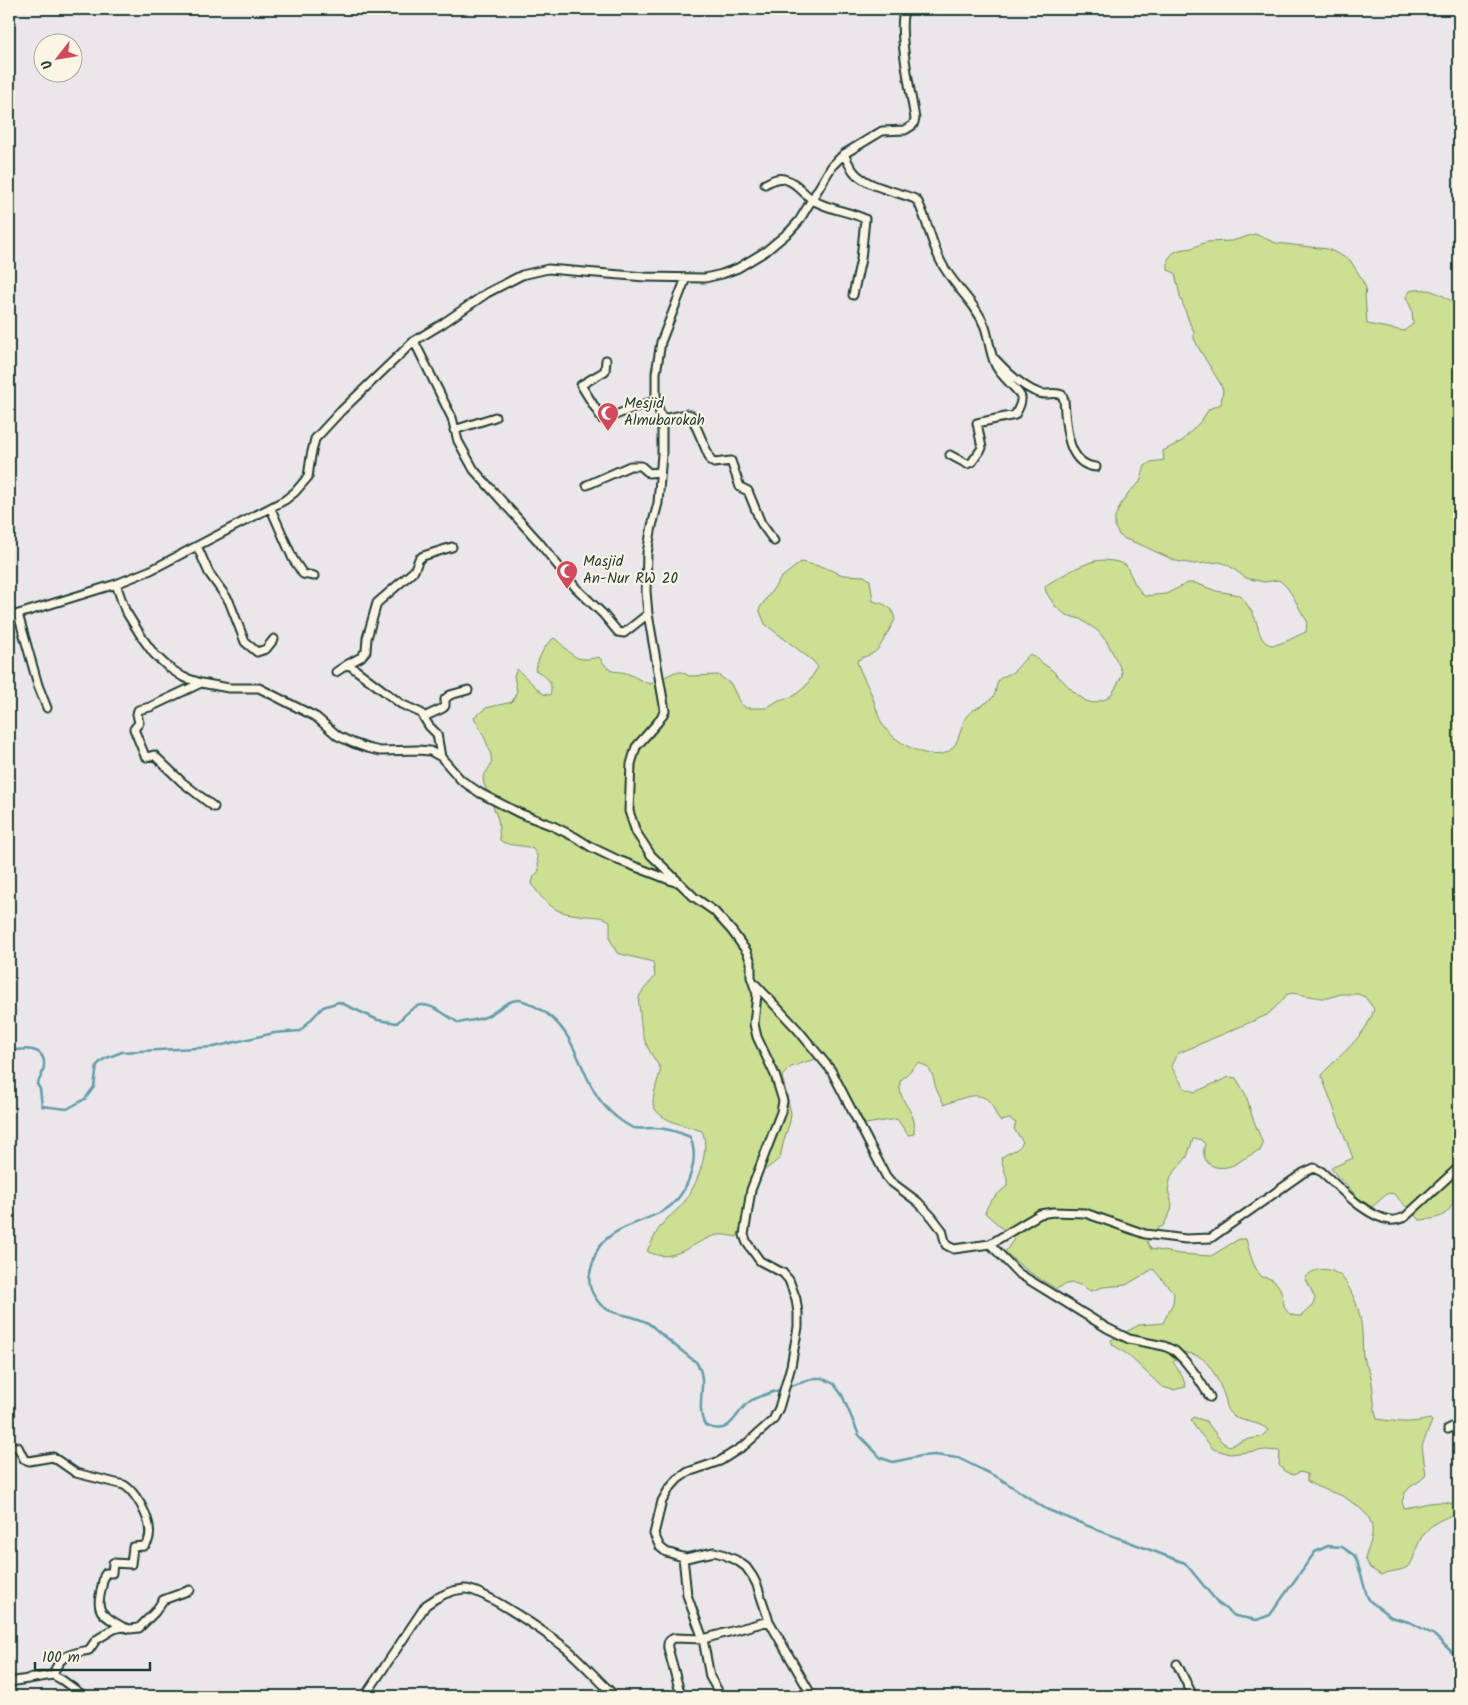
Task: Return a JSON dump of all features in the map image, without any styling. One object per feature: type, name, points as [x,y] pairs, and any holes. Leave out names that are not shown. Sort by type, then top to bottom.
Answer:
[{"type":"street","points":[[9,617],[116,584],[151,570],[242,522],[271,509],[295,492],[308,477],[316,439],[340,412],[414,340],[442,324],[487,293],[522,276],[538,271],[560,270],[645,277],[705,278],[738,268],[766,251],[799,221],[832,166],[844,154],[878,132],[905,130],[914,125],[915,116],[902,17],[905,9]]},
{"type":"street","points":[[844,154],[853,171],[861,178],[917,200],[940,260],[976,309],[985,327],[999,371],[1011,386],[1018,390],[1021,396],[1016,414],[1013,416],[977,423],[982,448],[970,464],[950,454]]},
{"type":"street","points":[[766,184],[782,178],[796,185],[812,199],[836,210],[866,219],[862,259],[853,295]]},
{"type":"street","points":[[686,278],[661,342],[656,373],[656,401],[662,419],[662,454],[658,503],[647,554],[646,591],[648,614],[665,711],[658,722],[636,746],[630,764],[629,811],[636,832],[651,855],[679,884],[714,910],[747,952],[751,962],[751,976],[758,994],[754,1015],[757,1037],[775,1075],[783,1101],[781,1112],[751,1190],[744,1235],[747,1243],[760,1261],[783,1273],[789,1280],[794,1290],[798,1313],[798,1327],[791,1366],[779,1408],[773,1420],[745,1446],[720,1461],[688,1472],[678,1479],[662,1501],[654,1534],[660,1547],[666,1552],[683,1557],[695,1557],[714,1552],[736,1560],[746,1568],[753,1577],[769,1621],[812,1696]]},
{"type":"street","points":[[414,340],[452,418],[458,441],[474,470],[538,541],[576,588],[618,632],[624,633],[648,614]]},
{"type":"street","points":[[993,356],[1014,378],[1035,391],[1043,394],[1049,392],[1062,395],[1068,437],[1072,446],[1081,463],[1096,467]]},
{"type":"street","points":[[606,360],[605,371],[583,382],[581,385],[601,419],[606,419],[640,405],[656,401]]},
{"type":"street","points":[[662,419],[690,415],[711,461],[714,463],[731,461],[740,487],[748,491],[761,523],[774,540]]},
{"type":"street","points":[[454,430],[495,417]]},
{"type":"street","points":[[587,485],[630,466],[641,466],[649,473],[660,472]]},
{"type":"street","points":[[271,509],[296,565],[303,574],[314,576]]},
{"type":"street","points":[[197,546],[209,573],[229,600],[245,642],[258,652],[266,649],[274,639]]},
{"type":"street","points":[[336,672],[361,657],[366,651],[367,638],[377,603],[414,571],[422,556],[452,547]]},
{"type":"street","points":[[116,584],[132,624],[154,654],[175,673],[201,684],[229,688],[259,688],[316,717],[338,736],[367,748],[380,751],[425,750],[441,757],[461,780],[480,793],[519,813],[561,830],[618,860],[679,884]]},
{"type":"street","points":[[18,614],[38,685],[47,708]]},
{"type":"street","points":[[348,664],[397,701],[424,717],[437,734],[441,757]]},
{"type":"street","points":[[201,684],[150,707],[138,710],[139,723],[134,729],[145,756],[154,755],[182,782],[214,807]]},
{"type":"street","points":[[424,717],[444,707],[445,698],[468,690]]},
{"type":"street","points":[[754,983],[798,1030],[831,1070],[890,1182],[918,1202],[942,1230],[948,1247],[954,1249],[990,1244],[1040,1214],[1053,1212],[1085,1213],[1145,1234],[1186,1239],[1211,1238],[1302,1173],[1314,1168],[1322,1172],[1368,1211],[1379,1217],[1397,1220],[1406,1217],[1459,1168]]},
{"type":"street","points":[[990,1244],[1018,1273],[1107,1328],[1128,1339],[1164,1346],[1174,1351],[1184,1360],[1210,1397]]},
{"type":"street","points":[[1448,1429],[1459,1424]]},
{"type":"street","points":[[9,1446],[18,1447],[24,1459],[29,1461],[52,1457],[76,1473],[124,1484],[130,1488],[137,1498],[149,1525],[149,1539],[144,1546],[133,1547],[130,1564],[113,1563],[112,1573],[104,1576],[99,1608],[105,1617],[123,1627],[130,1629],[139,1628],[156,1612],[163,1600],[190,1590]]},
{"type":"street","points":[[683,1557],[687,1595],[703,1639],[710,1677],[722,1696]]},
{"type":"street","points":[[365,1696],[426,1606],[440,1596],[465,1589],[478,1592],[514,1613],[567,1649],[614,1696]]},
{"type":"street","points":[[681,1696],[668,1642],[674,1638],[703,1639],[769,1621]]},
{"type":"street","points":[[53,1675],[56,1666],[65,1656],[89,1650],[100,1636],[123,1627]]},
{"type":"street","points":[[1177,1664],[1193,1696]]},
{"type":"street","points":[[9,1682],[53,1675],[84,1696]]},
{"type":"green space","points":[[1255,234],[1276,243],[1328,249],[1350,260],[1366,288],[1367,324],[1404,331],[1413,324],[1412,310],[1406,297],[1410,291],[1424,290],[1436,292],[1459,306],[1459,1189],[1450,1209],[1446,1213],[1436,1218],[1419,1220],[1394,1194],[1388,1193],[1372,1207],[1356,1196],[1336,1175],[1331,1168],[1353,1158],[1321,1075],[1359,1036],[1374,1009],[1365,997],[1358,994],[1341,994],[1321,998],[1292,993],[1286,995],[1267,1015],[1177,1054],[1171,1066],[1184,1088],[1195,1092],[1229,1077],[1236,1078],[1246,1095],[1263,1144],[1260,1151],[1231,1166],[1221,1168],[1208,1163],[1204,1155],[1205,1144],[1200,1139],[1193,1139],[1187,1157],[1171,1176],[1168,1190],[1172,1204],[1171,1211],[1163,1226],[1153,1231],[1147,1242],[1151,1249],[1180,1254],[1211,1256],[1239,1239],[1246,1239],[1256,1268],[1262,1277],[1272,1280],[1278,1285],[1284,1305],[1292,1315],[1301,1316],[1313,1305],[1315,1298],[1305,1277],[1310,1273],[1325,1269],[1338,1274],[1344,1280],[1354,1298],[1360,1315],[1363,1356],[1371,1377],[1377,1419],[1404,1422],[1430,1419],[1432,1421],[1422,1446],[1426,1475],[1405,1493],[1402,1502],[1404,1508],[1438,1502],[1451,1503],[1457,1506],[1457,1513],[1432,1525],[1428,1529],[1420,1540],[1407,1567],[1381,1575],[1370,1568],[1365,1558],[1372,1530],[1369,1518],[1357,1506],[1342,1496],[1307,1481],[1307,1474],[1300,1472],[1293,1475],[1284,1471],[1279,1465],[1280,1451],[1266,1450],[1230,1454],[1213,1449],[1198,1431],[1191,1420],[1193,1417],[1206,1421],[1222,1442],[1229,1446],[1244,1440],[1261,1437],[1268,1430],[1258,1424],[1231,1414],[1227,1409],[1219,1383],[1203,1359],[1196,1355],[1182,1352],[1173,1362],[1182,1376],[1186,1387],[1173,1390],[1162,1387],[1127,1354],[1113,1345],[1111,1340],[1139,1325],[1163,1323],[1173,1303],[1174,1293],[1153,1269],[1126,1285],[1103,1287],[1091,1291],[1077,1284],[1070,1283],[1056,1289],[1025,1269],[1005,1252],[1014,1239],[985,1213],[991,1201],[1007,1186],[1001,1158],[1019,1148],[1023,1142],[1014,1129],[1016,1123],[1010,1119],[1000,1121],[989,1101],[979,1096],[966,1097],[943,1105],[931,1072],[923,1065],[918,1063],[900,1081],[902,1098],[914,1123],[914,1134],[908,1135],[897,1119],[865,1124],[824,1056],[791,1067],[782,1076],[791,1113],[780,1158],[749,1183],[742,1225],[737,1237],[717,1235],[683,1251],[666,1256],[656,1255],[647,1251],[662,1224],[679,1208],[690,1193],[700,1171],[705,1149],[702,1131],[664,1118],[654,1108],[653,1101],[661,1069],[649,1050],[644,1037],[639,1002],[639,997],[643,990],[655,976],[653,962],[617,953],[610,939],[610,921],[602,917],[559,911],[537,891],[532,883],[534,876],[539,871],[537,855],[533,849],[507,844],[500,840],[498,819],[483,777],[490,765],[490,753],[486,740],[474,717],[486,708],[512,702],[517,691],[514,676],[517,669],[543,694],[550,695],[550,683],[535,670],[544,648],[554,638],[577,658],[590,659],[599,657],[611,670],[631,675],[650,684],[675,672],[682,672],[689,676],[718,675],[731,684],[740,703],[746,708],[766,708],[779,700],[794,696],[806,686],[818,667],[813,661],[765,624],[759,609],[781,578],[801,562],[823,567],[843,575],[864,576],[870,580],[873,601],[890,608],[895,620],[880,647],[875,652],[857,661],[880,720],[885,728],[897,740],[915,750],[933,755],[942,754],[953,748],[966,717],[972,711],[988,702],[995,694],[999,679],[1013,672],[1030,654],[1052,670],[1086,701],[1093,703],[1106,699],[1112,694],[1122,676],[1121,669],[1107,642],[1098,631],[1080,619],[1066,615],[1055,606],[1046,592],[1045,586],[1090,562],[1107,560],[1126,565],[1135,584],[1144,596],[1166,594],[1188,583],[1195,583],[1216,591],[1240,595],[1253,615],[1262,638],[1268,644],[1280,643],[1306,632],[1307,621],[1291,594],[1279,580],[1264,582],[1246,578],[1228,565],[1220,562],[1194,564],[1176,561],[1125,539],[1119,535],[1115,527],[1115,517],[1121,504],[1129,492],[1140,482],[1145,466],[1151,462],[1164,460],[1163,451],[1182,441],[1201,421],[1209,409],[1221,404],[1223,390],[1194,339],[1194,331],[1180,296],[1175,273],[1168,270],[1168,259],[1179,250],[1192,248],[1206,242],[1232,241]]},
{"type":"waterway","points":[[9,1051],[31,1050],[41,1054],[44,1068],[37,1084],[40,1089],[42,1106],[67,1109],[85,1099],[94,1087],[97,1065],[104,1059],[122,1052],[214,1047],[274,1033],[300,1031],[323,1007],[339,1002],[378,1020],[397,1023],[410,1010],[420,1005],[431,1007],[459,1023],[485,1017],[505,1004],[514,1001],[521,1000],[527,1002],[552,1018],[563,1030],[572,1044],[593,1089],[602,1103],[615,1116],[634,1128],[662,1129],[686,1135],[690,1137],[693,1147],[692,1169],[689,1180],[677,1199],[654,1216],[616,1232],[601,1245],[590,1274],[589,1283],[594,1295],[600,1304],[610,1311],[648,1323],[696,1362],[702,1377],[701,1409],[705,1425],[714,1428],[728,1426],[746,1404],[763,1395],[782,1389]]},
{"type":"waterway","points":[[788,1387],[815,1378],[822,1378],[834,1384],[842,1395],[859,1435],[881,1458],[893,1462],[935,1455],[958,1458],[999,1478],[1046,1509],[1185,1563],[1218,1603],[1235,1616],[1257,1620],[1270,1615],[1315,1552],[1328,1546],[1342,1547],[1354,1555],[1370,1601],[1391,1617],[1412,1623],[1434,1635],[1459,1659]]},
{"type":"place","name":"Mesjid Almubarokah","points":[[608,432]]},
{"type":"place","name":"Masjid An-Nur RW 20","points":[[567,590]]}]
